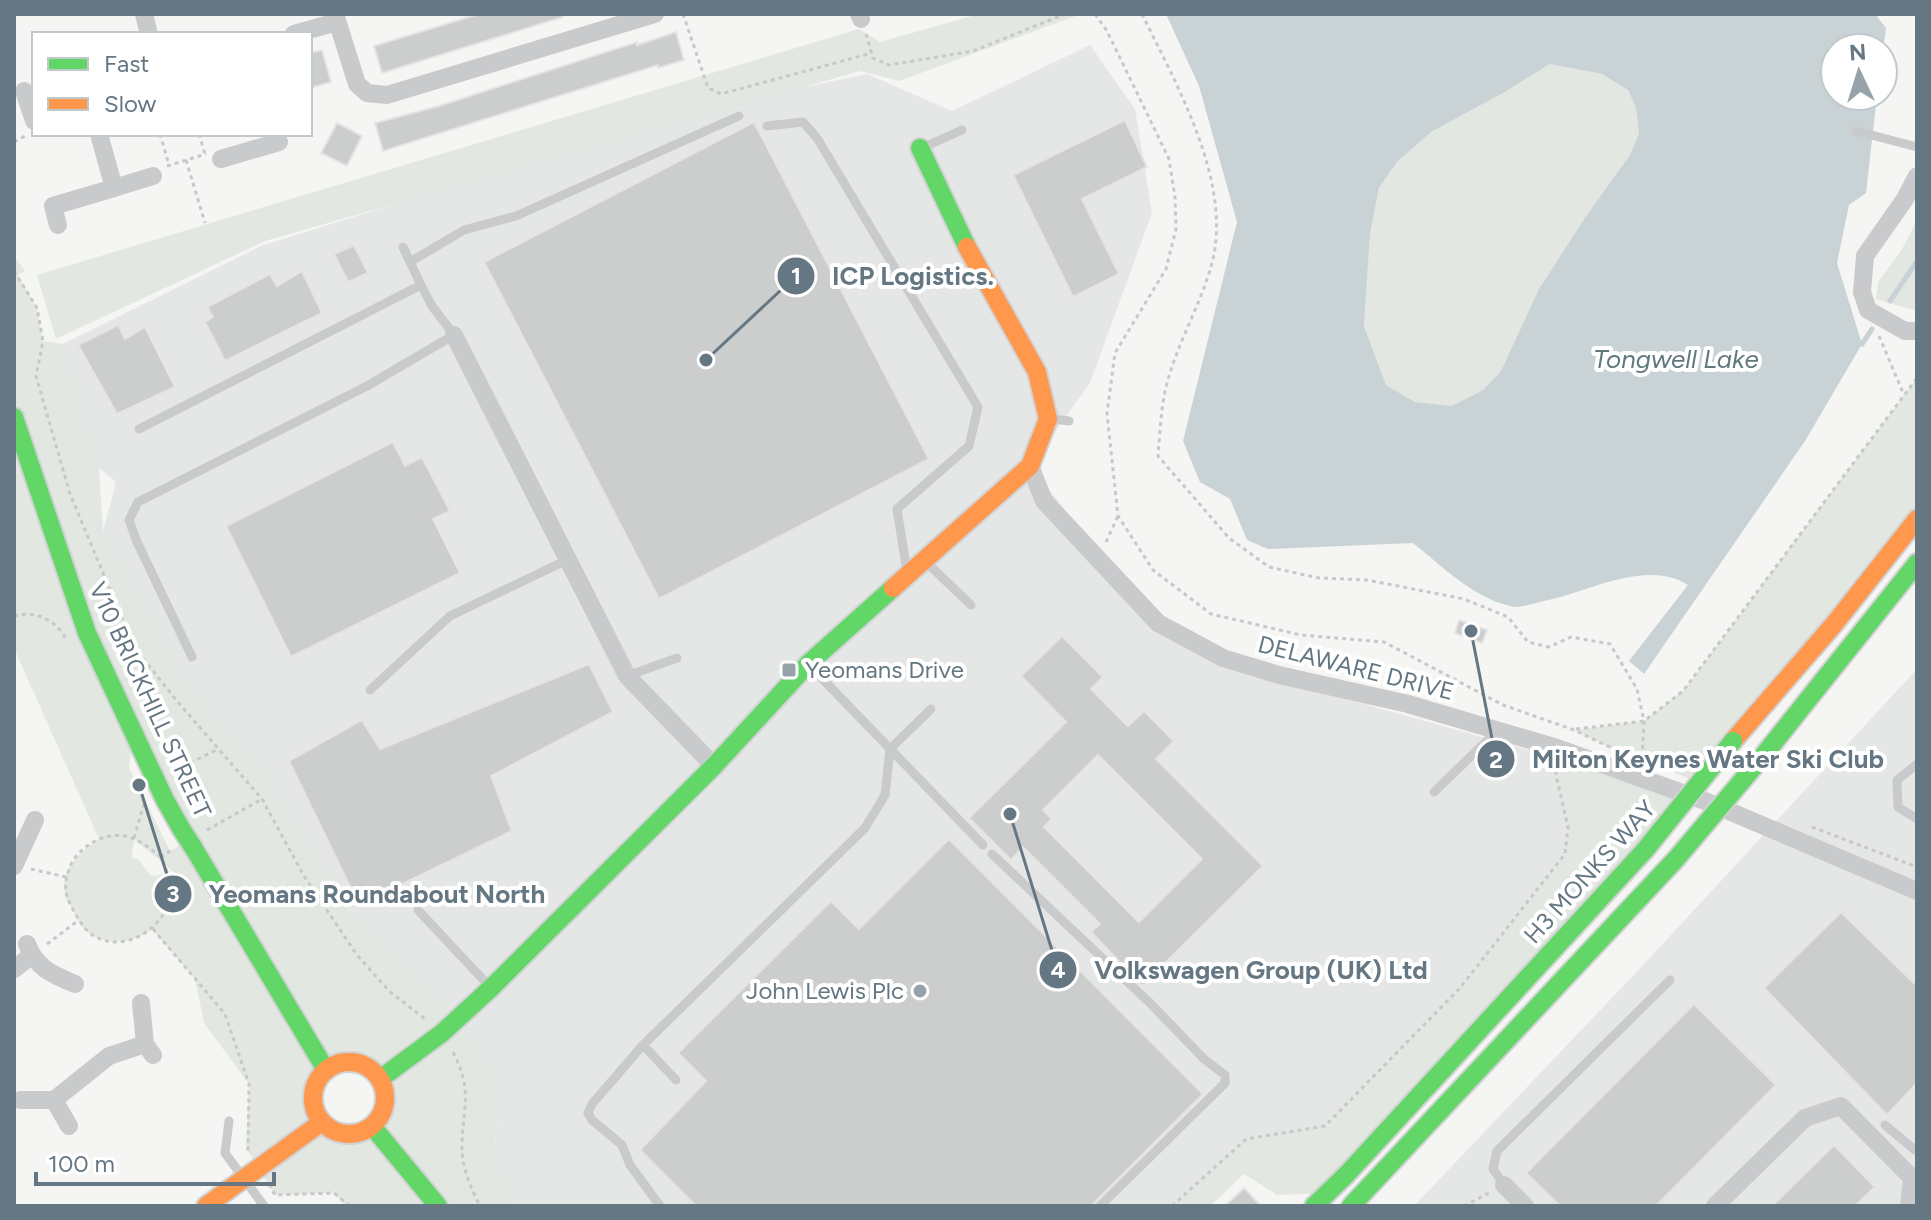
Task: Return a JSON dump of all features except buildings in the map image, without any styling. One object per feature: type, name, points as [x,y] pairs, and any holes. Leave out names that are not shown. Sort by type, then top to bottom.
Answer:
[{"type":"street","points":[[299,32],[336,18],[357,84],[367,93],[387,95],[655,14]]},
{"type":"street","points":[[24,91],[32,111]]},
{"type":"street","points":[[100,136],[114,188]]},
{"type":"street","points":[[213,156],[266,140]]},
{"type":"street","points":[[380,1079],[442,1033],[491,988],[714,766],[808,664],[1030,466],[1048,419],[1037,372],[1028,348],[947,210],[920,148]]},
{"type":"street","points":[[58,225],[53,206],[153,176]]},
{"type":"street","points":[[1917,176],[1905,199],[1865,256],[1862,292],[1868,310],[1905,331],[1917,331]]},
{"type":"street","points":[[454,335],[627,676],[714,766]]},
{"type":"street","name":"V10 BRICKHILL STREET","points":[[14,417],[87,633],[165,800],[326,1070]]},
{"type":"street","name":"DELAWARE DRIVE","points":[[1030,466],[1044,501],[1158,623],[1223,658],[1279,675],[1408,704],[1557,748],[1705,801],[1917,891]]},
{"type":"street","name":"H3 MONKS WAY","points":[[1314,1206],[1645,850],[1733,741],[1835,623],[1917,519]]},
{"type":"street","points":[[1351,1206],[1676,859],[1763,756],[1917,563]]},
{"type":"street","points":[[15,866],[35,820]]},
{"type":"street","points":[[14,969],[29,950],[48,973],[75,984]]},
{"type":"street","points":[[16,1099],[54,1100],[109,1056],[149,1049],[141,1003]]},
{"type":"street","points":[[356,1063],[369,1068],[380,1079],[385,1094],[384,1106],[372,1126],[359,1133],[343,1134],[322,1122],[315,1111],[313,1099],[314,1087],[326,1070],[338,1064],[356,1063]]},
{"type":"street","points":[[54,1100],[69,1126]]},
{"type":"street","points":[[1715,1206],[1805,1118],[1841,1106],[1912,1178],[1909,1206]]},
{"type":"street","points":[[206,1206],[322,1122]]},
{"type":"street","points":[[372,1126],[438,1206]]},
{"type":"street","points":[[1504,1185],[1525,1206]]},
{"type":"lane","points":[[410,262],[464,230],[516,216],[739,116]]},
{"type":"lane","points":[[767,126],[803,122],[817,138],[978,407],[969,446],[897,509],[907,575]]},
{"type":"lane","points":[[920,148],[962,130]]},
{"type":"lane","points":[[1856,131],[1917,147]]},
{"type":"lane","points":[[192,657],[129,520],[138,502],[367,386],[454,335],[432,306],[403,247]]},
{"type":"lane","points":[[139,429],[421,285]]},
{"type":"lane","points":[[1048,419],[1069,421]]},
{"type":"lane","points":[[370,690],[450,616],[567,560]]},
{"type":"lane","points":[[924,560],[971,605]]},
{"type":"lane","points":[[627,676],[677,658]]},
{"type":"lane","points":[[808,664],[983,845]]},
{"type":"lane","points":[[660,1206],[630,1165],[622,1145],[588,1113],[592,1104],[643,1045],[865,828],[885,795],[890,749],[931,709]]},
{"type":"lane","points":[[1434,792],[1497,730]]},
{"type":"lane","points":[[1917,764],[1897,780],[1898,807],[1917,819]]},
{"type":"lane","points":[[992,854],[1151,1004],[1204,1059],[1225,1075],[1225,1083],[1100,1206]]},
{"type":"lane","points":[[418,910],[491,988]]},
{"type":"lane","points":[[1504,1185],[1493,1169],[1497,1151],[1670,980]]},
{"type":"lane","points":[[643,1045],[676,1080]]},
{"type":"lane","points":[[229,1121],[225,1153],[264,1206]]},
{"type":"lane","points":[[1885,1125],[1917,1149]]},
{"type":"path","points":[[683,14],[708,88],[721,94],[872,53]]},
{"type":"path","points":[[860,17],[873,58],[889,65],[973,51],[1065,14]]},
{"type":"path","points":[[1095,14],[1107,31],[1169,159],[1175,197],[1176,229],[1166,269],[1115,353],[1111,374],[1107,414],[1118,516],[1153,570],[1211,614],[1301,635],[1384,642],[1503,705],[1574,730],[1644,721],[1683,691],[1917,378]]},
{"type":"path","points":[[1142,14],[1198,135],[1213,190],[1215,223],[1212,261],[1167,383],[1158,456],[1229,538],[1269,567],[1319,578],[1367,580],[1464,599],[1508,617],[1528,642],[1539,645],[1549,647],[1571,637],[1610,644],[1637,689],[1644,721],[1642,760]]},
{"type":"path","points":[[14,142],[32,132]]},
{"type":"path","points":[[161,136],[169,165]]},
{"type":"path","points":[[153,176],[157,169],[213,156],[200,136]]},
{"type":"path","points":[[186,160],[205,223]]},
{"type":"path","points":[[14,271],[37,308],[43,341],[36,376],[70,494],[134,647],[262,799],[304,876],[357,955],[389,991],[442,1033],[461,1069],[467,1095],[461,1147],[467,1176],[480,1206]]},
{"type":"path","points":[[1876,329],[1904,395]]},
{"type":"path","points":[[1097,560],[1118,516]]},
{"type":"path","points":[[14,616],[44,617],[60,629],[67,642]]},
{"type":"path","points":[[1172,1206],[1246,1139],[1325,1126],[1460,988],[1565,854],[1568,827],[1556,775],[1557,748],[1574,730]]},
{"type":"path","points":[[176,770],[218,749]]},
{"type":"path","points":[[161,857],[262,799]]},
{"type":"path","points":[[134,838],[145,801],[151,814]]},
{"type":"path","points":[[116,836],[134,838],[161,857],[171,892],[167,909],[152,928],[128,941],[111,941],[94,936],[79,920],[65,894],[66,877],[73,861],[84,848],[99,839],[116,836]]},
{"type":"path","points":[[15,866],[66,877]]},
{"type":"path","points":[[29,950],[79,920]]},
{"type":"path","points":[[152,928],[225,1014],[249,1084],[246,1148],[275,1195],[334,1193],[350,1206]]},
{"type":"path","points":[[1464,1206],[1504,1185]]},
{"type":"shaded area","points":[[979,14],[1081,14],[899,81],[860,71],[265,241],[56,339],[37,275],[859,29],[880,42]]},
{"type":"shaded area","points":[[1090,45],[1135,109],[1152,213],[1090,383],[1030,466],[1155,623],[1339,697],[1557,758],[1556,775],[1568,827],[1565,854],[1460,988],[1325,1126],[1246,1139],[1172,1206],[516,1206],[495,1149],[499,1079],[462,1026],[352,914],[255,757],[223,728],[184,677],[103,532],[116,482],[99,468],[63,344],[261,246],[694,110],[867,74],[952,111]]},
{"type":"shaded area","points":[[1550,64],[1602,74],[1628,90],[1636,108],[1639,133],[1630,155],[1539,289],[1501,371],[1483,390],[1452,406],[1415,402],[1386,385],[1364,326],[1370,234],[1379,188],[1397,162],[1431,132]]},
{"type":"shaded area","points":[[1917,220],[1917,311],[1876,299],[1878,282],[1901,251]]},
{"type":"shaded area","points":[[14,256],[25,271],[18,275],[37,308],[43,341],[63,344],[99,468],[103,532],[184,677],[223,728],[255,757],[352,914],[462,1026],[499,1079],[495,1149],[516,1206],[345,1206],[334,1193],[275,1195],[246,1148],[249,1084],[204,1023],[195,979],[152,929],[127,940],[99,938],[82,926],[65,895],[68,869],[85,849],[99,839],[14,648]],"holes":[[[133,734],[188,840],[170,851],[129,768]],[[134,839],[175,873],[170,879],[169,874],[151,876],[139,860],[132,857]],[[356,1063],[378,1077],[386,1093],[383,1109],[373,1122],[359,1132],[342,1134],[327,1128],[315,1110],[313,1090],[322,1075]]]},
{"type":"shaded area","points":[[1917,378],[1917,519],[1698,782],[1574,730],[1644,721],[1683,691]]},
{"type":"shaded area","points":[[1917,669],[1917,1206],[1414,1206],[1645,963]]},
{"type":"shaded area","points":[[1557,748],[1689,796],[1327,1193],[1277,1195],[1244,1174],[1210,1206],[1172,1206],[1246,1139],[1325,1126],[1460,988],[1565,854],[1568,827],[1556,775]]},
{"type":"water","name":"Tongwell Lake","points":[[1166,14],[1875,14],[1886,28],[1885,32],[1819,32],[1819,112],[1875,112],[1866,193],[1849,205],[1837,263],[1862,344],[1805,441],[1644,674],[1629,661],[1688,585],[1671,578],[1634,576],[1558,598],[1513,607],[1470,588],[1413,543],[1268,549],[1247,540],[1230,499],[1200,482],[1183,441],[1237,222],[1199,86]],"holes":[[[1550,64],[1602,74],[1628,90],[1636,108],[1639,133],[1630,155],[1539,289],[1501,371],[1483,390],[1452,406],[1415,402],[1386,385],[1364,326],[1370,234],[1379,188],[1397,162],[1431,132]]]},
{"type":"waterway","points":[[1890,301],[1917,261]]},
{"type":"waterway","points":[[1862,344],[1872,329]]},
{"type":"traffic: fast","points":[[920,148],[967,247]]},
{"type":"traffic: fast","points":[[14,417],[87,633],[182,830]]},
{"type":"traffic: fast","points":[[1763,756],[1917,563]]},
{"type":"traffic: fast","points":[[380,1079],[442,1033],[491,988],[714,766],[808,664],[893,588]]},
{"type":"traffic: fast","points":[[1645,850],[1733,741]]},
{"type":"traffic: fast","points":[[1676,859],[1763,756]]},
{"type":"traffic: fast","points":[[182,830],[193,847]]},
{"type":"traffic: fast","points":[[193,847],[326,1070]]},
{"type":"traffic: fast","points":[[1314,1206],[1645,850]]},
{"type":"traffic: fast","points":[[1351,1206],[1676,859]]},
{"type":"traffic: fast","points":[[372,1126],[438,1206]]},
{"type":"traffic: slow","points":[[893,588],[1030,466],[1048,419],[1037,372],[967,247]]},
{"type":"traffic: slow","points":[[1733,741],[1835,623],[1917,519]]},
{"type":"traffic: slow","points":[[349,1062],[369,1068],[379,1078],[385,1098],[379,1118],[369,1128],[349,1134],[329,1128],[319,1118],[313,1098],[319,1078],[329,1068],[349,1062]]},
{"type":"traffic: slow","points":[[206,1206],[322,1122]]},
{"type":"place","name":"ICP Logistics.","points":[[706,360]]},
{"type":"place","name":"Milton Keynes Water Ski Club","points":[[1471,631]]},
{"type":"place","name":"Yeomans Drive","points":[[789,670]]},
{"type":"place","name":"Yeomans Roundabout North","points":[[139,785]]},
{"type":"place","name":"Volkswagen Group (UK) Ltd","points":[[1010,814]]},
{"type":"place","name":"John Lewis Plc","points":[[920,991]]}]
